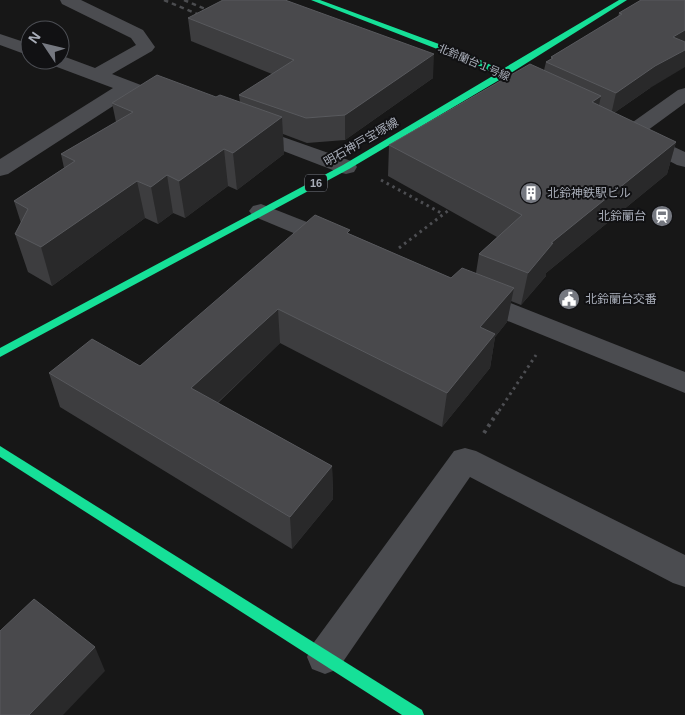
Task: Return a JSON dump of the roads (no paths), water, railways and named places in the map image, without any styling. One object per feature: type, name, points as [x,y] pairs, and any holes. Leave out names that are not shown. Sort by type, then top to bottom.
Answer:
[{"type":"main road","name":"北鈴蘭台１号線","points":[[314,0],[471,59],[512,78]]},
{"type":"main road","name":"明石神戸宝塚線","points":[[0,353],[512,78],[624,0]]},
{"type":"main road","points":[[0,451],[416,715]]},
{"type":"street","points":[[68,0],[137,34],[146,47],[97,75]]},
{"type":"street","points":[[0,39],[20,47]]},
{"type":"street","points":[[9,58],[20,53]]},
{"type":"street","points":[[70,65],[183,107]]},
{"type":"street","points":[[0,169],[129,87]]},
{"type":"street","points":[[685,94],[621,129],[685,160]]},
{"type":"street","points":[[228,124],[346,167]]},
{"type":"street","points":[[261,212],[360,252]]},
{"type":"street","points":[[456,290],[685,383]]},
{"type":"street","points":[[325,657],[465,460],[685,572]]},
{"type":"railway","points":[[164,0],[209,19]]},
{"type":"railway","points":[[184,0],[219,15]]},
{"type":"place","name":"北鈴神鉄駅ビル","points":[[531,193]]},
{"type":"place","name":"北鈴蘭台","points":[[662,216]]},
{"type":"place","name":"北鈴蘭台交番","points":[[569,299]]}]
